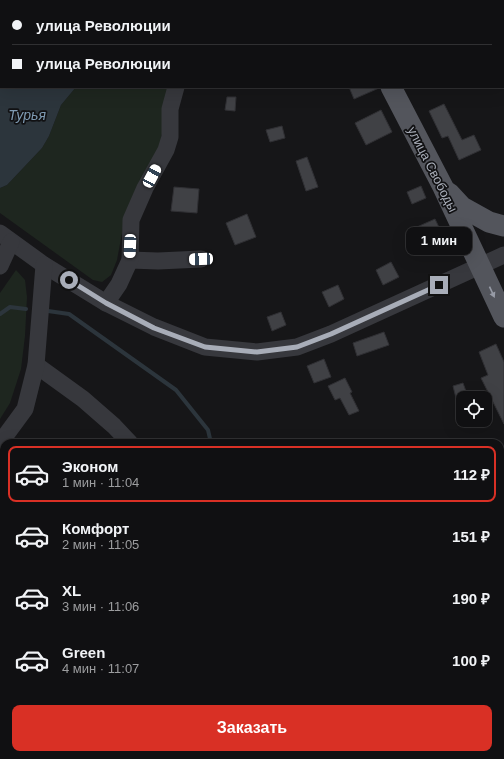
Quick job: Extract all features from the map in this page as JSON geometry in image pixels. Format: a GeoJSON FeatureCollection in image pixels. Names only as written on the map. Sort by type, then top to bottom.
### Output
{"type":"FeatureCollection","features":[{"type":"Feature","properties":{"kind":"main road","name":"улица Свободы"},"geometry":{"type":"LineString","coordinates":[[392,88],[443,187],[504,318]]}},
{"type":"Feature","properties":{"kind":"main road"},"geometry":{"type":"LineString","coordinates":[[443,187],[462,207],[489,222],[504,226]]}},
{"type":"Feature","properties":{"kind":"street"},"geometry":{"type":"LineString","coordinates":[[106,303],[119,284],[130,260],[131,220],[145,188],[166,150],[170,137],[170,109],[176,88]]}},
{"type":"Feature","properties":{"kind":"street"},"geometry":{"type":"LineString","coordinates":[[0,266],[6,237],[44,265],[106,303],[154,328],[205,347],[257,352],[297,347],[324,337],[504,255]]}},
{"type":"Feature","properties":{"kind":"street"},"geometry":{"type":"LineString","coordinates":[[130,260],[158,261],[201,259]]}},
{"type":"Feature","properties":{"kind":"street"},"geometry":{"type":"LineString","coordinates":[[3,439],[25,409],[36,365],[44,265]]}},
{"type":"Feature","properties":{"kind":"street"},"geometry":{"type":"LineString","coordinates":[[36,365],[83,399],[114,426],[126,439]]}},
{"type":"Feature","properties":{"kind":"shaded area"},"geometry":{"type":"Polygon","coordinates":[[[75,88],[169,88],[160,147],[125,217],[117,260],[111,275],[102,282],[93,280],[0,213],[0,188],[7,185],[42,148],[49,136],[61,105],[75,88]]]}},
{"type":"Feature","properties":{"kind":"shaded area"},"geometry":{"type":"Polygon","coordinates":[[[16,270],[25,280],[27,297],[25,336],[21,369],[10,403],[0,419],[0,293],[16,270]]]}},
{"type":"Feature","properties":{"kind":"water","name":"Турья"},"geometry":{"type":"Polygon","coordinates":[[[0,88],[75,88],[61,105],[49,136],[42,148],[7,185],[0,188],[0,88]]]}},
{"type":"Feature","properties":{"kind":"building"},"geometry":{"type":"Polygon","coordinates":[[[349,88],[379,88],[354,99],[349,88]]]}},
{"type":"Feature","properties":{"kind":"building"},"geometry":{"type":"Polygon","coordinates":[[[227,97],[236,97],[235,111],[225,110],[227,97]]]}},
{"type":"Feature","properties":{"kind":"building"},"geometry":{"type":"Polygon","coordinates":[[[444,104],[462,140],[474,135],[481,150],[459,160],[448,136],[442,138],[429,111],[444,104]]]}},
{"type":"Feature","properties":{"kind":"building"},"geometry":{"type":"Polygon","coordinates":[[[381,110],[392,132],[366,145],[355,123],[381,110]]]}},
{"type":"Feature","properties":{"kind":"building"},"geometry":{"type":"Polygon","coordinates":[[[282,126],[285,138],[270,142],[266,130],[282,126]]]}},
{"type":"Feature","properties":{"kind":"building"},"geometry":{"type":"Polygon","coordinates":[[[307,157],[318,187],[306,191],[296,161],[307,157]]]}},
{"type":"Feature","properties":{"kind":"building"},"geometry":{"type":"Polygon","coordinates":[[[421,186],[426,198],[412,204],[407,192],[421,186]]]}},
{"type":"Feature","properties":{"kind":"building"},"geometry":{"type":"Polygon","coordinates":[[[174,187],[199,189],[197,213],[171,211],[174,187]]]}},
{"type":"Feature","properties":{"kind":"building"},"geometry":{"type":"Polygon","coordinates":[[[247,214],[256,237],[235,245],[226,223],[247,214]]]}},
{"type":"Feature","properties":{"kind":"building"},"geometry":{"type":"Polygon","coordinates":[[[435,219],[447,244],[429,252],[417,227],[435,219]]]}},
{"type":"Feature","properties":{"kind":"building"},"geometry":{"type":"Polygon","coordinates":[[[391,262],[399,277],[383,285],[376,270],[391,262]]]}},
{"type":"Feature","properties":{"kind":"building"},"geometry":{"type":"Polygon","coordinates":[[[338,285],[344,299],[329,307],[322,292],[338,285]]]}},
{"type":"Feature","properties":{"kind":"building"},"geometry":{"type":"Polygon","coordinates":[[[281,312],[286,325],[272,331],[267,317],[281,312]]]}},
{"type":"Feature","properties":{"kind":"building"},"geometry":{"type":"Polygon","coordinates":[[[384,332],[389,345],[357,356],[353,343],[384,332]]]}},
{"type":"Feature","properties":{"kind":"building"},"geometry":{"type":"Polygon","coordinates":[[[496,344],[504,362],[504,424],[492,400],[492,391],[488,391],[481,378],[488,375],[479,352],[496,344]]]}},
{"type":"Feature","properties":{"kind":"building"},"geometry":{"type":"Polygon","coordinates":[[[324,359],[331,377],[314,383],[307,366],[324,359]]]}},
{"type":"Feature","properties":{"kind":"building"},"geometry":{"type":"Polygon","coordinates":[[[345,378],[352,392],[350,393],[359,411],[349,415],[340,398],[335,400],[328,386],[345,378]]]}},
{"type":"Feature","properties":{"kind":"building"},"geometry":{"type":"Polygon","coordinates":[[[463,383],[466,391],[456,391],[456,398],[453,386],[463,383]]]}},
{"type":"Feature","properties":{"kind":"waterway"},"geometry":{"type":"LineString","coordinates":[[0,314],[10,307],[26,309]]}},
{"type":"Feature","properties":{"kind":"waterway"},"geometry":{"type":"LineString","coordinates":[[48,311],[69,314],[176,390],[208,430],[210,439]]}},
{"type":"Feature","properties":{"kind":"route"},"geometry":{"type":"LineString","coordinates":[[69,280],[106,303],[154,328],[205,347],[257,352],[297,347],[331,334],[439,285]]}}]}
